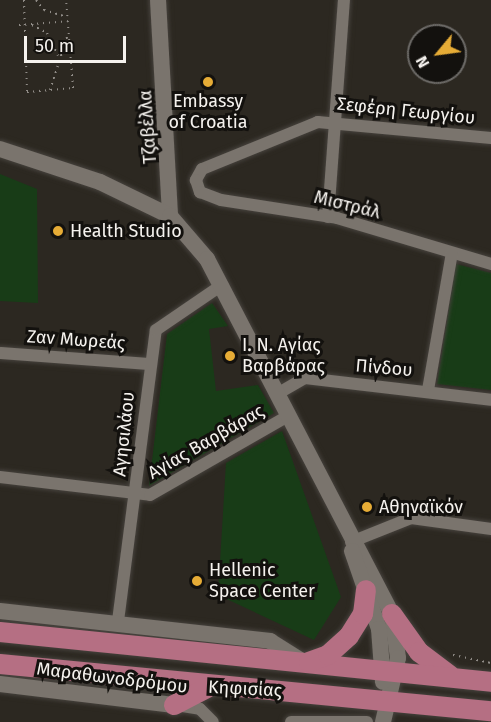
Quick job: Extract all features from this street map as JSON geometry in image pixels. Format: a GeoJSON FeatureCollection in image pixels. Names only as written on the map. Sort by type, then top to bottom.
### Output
{"type":"FeatureCollection","features":[{"type":"Feature","properties":{"kind":"main road","name":"Τζαβέλλα"},"geometry":{"type":"LineString","coordinates":[[158,0],[170,216]]}},
{"type":"Feature","properties":{"kind":"main road"},"geometry":{"type":"LineString","coordinates":[[0,149],[100,182],[170,216],[198,246],[222,285],[351,542],[392,614],[427,660],[458,678]]}},
{"type":"Feature","properties":{"kind":"main road"},"geometry":{"type":"LineString","coordinates":[[351,542],[379,629],[388,671]]}},
{"type":"Feature","properties":{"kind":"main road"},"geometry":{"type":"LineString","coordinates":[[303,662],[328,655],[349,636],[363,614],[366,590]]}},
{"type":"Feature","properties":{"kind":"main road","name":"Κηφισίας"},"geometry":{"type":"LineString","coordinates":[[0,611],[118,621],[270,641],[303,662]]}},
{"type":"Feature","properties":{"kind":"main road"},"geometry":{"type":"LineString","coordinates":[[384,722],[392,614]]}},
{"type":"Feature","properties":{"kind":"main road","name":"Κηφισίας"},"geometry":{"type":"LineString","coordinates":[[0,632],[491,682]]}},
{"type":"Feature","properties":{"kind":"main road","name":"Κηφισίας"},"geometry":{"type":"LineString","coordinates":[[0,664],[207,688],[387,699],[491,711]]}},
{"type":"Feature","properties":{"kind":"main road","name":"Μαραθωνοδρόμου"},"geometry":{"type":"LineString","coordinates":[[0,684],[174,705]]}},
{"type":"Feature","properties":{"kind":"main road"},"geometry":{"type":"LineString","coordinates":[[174,705],[207,688]]}},
{"type":"Feature","properties":{"kind":"street"},"geometry":{"type":"LineString","coordinates":[[328,217],[333,120],[344,0]]}},
{"type":"Feature","properties":{"kind":"street","name":"Σεφέρη Γεωργίου"},"geometry":{"type":"LineString","coordinates":[[196,186],[202,169],[297,128],[333,120],[491,138]]}},
{"type":"Feature","properties":{"kind":"street","name":"Μιστράλ"},"geometry":{"type":"LineString","coordinates":[[196,186],[221,200],[328,217],[491,264]]}},
{"type":"Feature","properties":{"kind":"street"},"geometry":{"type":"LineString","coordinates":[[428,390],[452,253]]}},
{"type":"Feature","properties":{"kind":"street","name":"Αγησιλάου"},"geometry":{"type":"LineString","coordinates":[[118,621],[150,364],[161,323],[222,285]]}},
{"type":"Feature","properties":{"kind":"street","name":"Ζαν Μωρεάς"},"geometry":{"type":"LineString","coordinates":[[0,353],[150,364]]}},
{"type":"Feature","properties":{"kind":"street","name":"Πίνδου"},"geometry":{"type":"LineString","coordinates":[[277,394],[305,378],[428,390],[491,400]]}},
{"type":"Feature","properties":{"kind":"street","name":"Αγίας Βαρβάρας"},"geometry":{"type":"LineString","coordinates":[[0,477],[135,497],[150,495],[288,416]]}},
{"type":"Feature","properties":{"kind":"street"},"geometry":{"type":"LineString","coordinates":[[351,542],[411,518],[491,529]]}},
{"type":"Feature","properties":{"kind":"street","name":"Μαραθωνοδρόμου"},"geometry":{"type":"LineString","coordinates":[[174,705],[200,709],[213,722]]}},
{"type":"Feature","properties":{"kind":"street"},"geometry":{"type":"LineString","coordinates":[[291,722],[367,722]]}},
{"type":"Feature","properties":{"kind":"path"},"geometry":{"type":"LineString","coordinates":[[24,0],[20,25],[27,92],[74,88],[66,0]]}},
{"type":"Feature","properties":{"kind":"path"},"geometry":{"type":"LineString","coordinates":[[36,0],[44,10],[68,19]]}},
{"type":"Feature","properties":{"kind":"path"},"geometry":{"type":"LineString","coordinates":[[20,25],[68,19]]}},
{"type":"Feature","properties":{"kind":"path"},"geometry":{"type":"LineString","coordinates":[[31,24],[47,33],[58,56]]}},
{"type":"Feature","properties":{"kind":"path"},"geometry":{"type":"LineString","coordinates":[[50,90],[58,56],[69,33]]}},
{"type":"Feature","properties":{"kind":"path"},"geometry":{"type":"LineString","coordinates":[[448,654],[491,663]]}},
{"type":"Feature","properties":{"kind":"green space"},"geometry":{"type":"Polygon","coordinates":[[[0,174],[37,189],[38,303],[0,301],[0,174]]]}},
{"type":"Feature","properties":{"kind":"green space"},"geometry":{"type":"Polygon","coordinates":[[[456,264],[491,273],[491,390],[437,384],[456,264]]]}},
{"type":"Feature","properties":{"kind":"green space"},"geometry":{"type":"Polygon","coordinates":[[[212,303],[228,326],[209,329],[216,391],[258,385],[274,413],[149,486],[167,334],[212,303]]]}},
{"type":"Feature","properties":{"kind":"green space"},"geometry":{"type":"Polygon","coordinates":[[[282,431],[341,597],[314,640],[218,595],[226,463],[282,431]]]}},
{"type":"Feature","properties":{"kind":"place","name":"Embassy of Croatia"},"geometry":{"type":"Point","coordinates":[208,82]}},
{"type":"Feature","properties":{"kind":"place","name":"Health Studio"},"geometry":{"type":"Point","coordinates":[58,231]}},
{"type":"Feature","properties":{"kind":"place","name":"Ι. Ν. Αγίας Βαρβάρας"},"geometry":{"type":"Point","coordinates":[230,356]}},
{"type":"Feature","properties":{"kind":"place","name":"Αθηναϊκόν"},"geometry":{"type":"Point","coordinates":[367,507]}},
{"type":"Feature","properties":{"kind":"place","name":"Hellenic Space Center"},"geometry":{"type":"Point","coordinates":[197,581]}}]}
